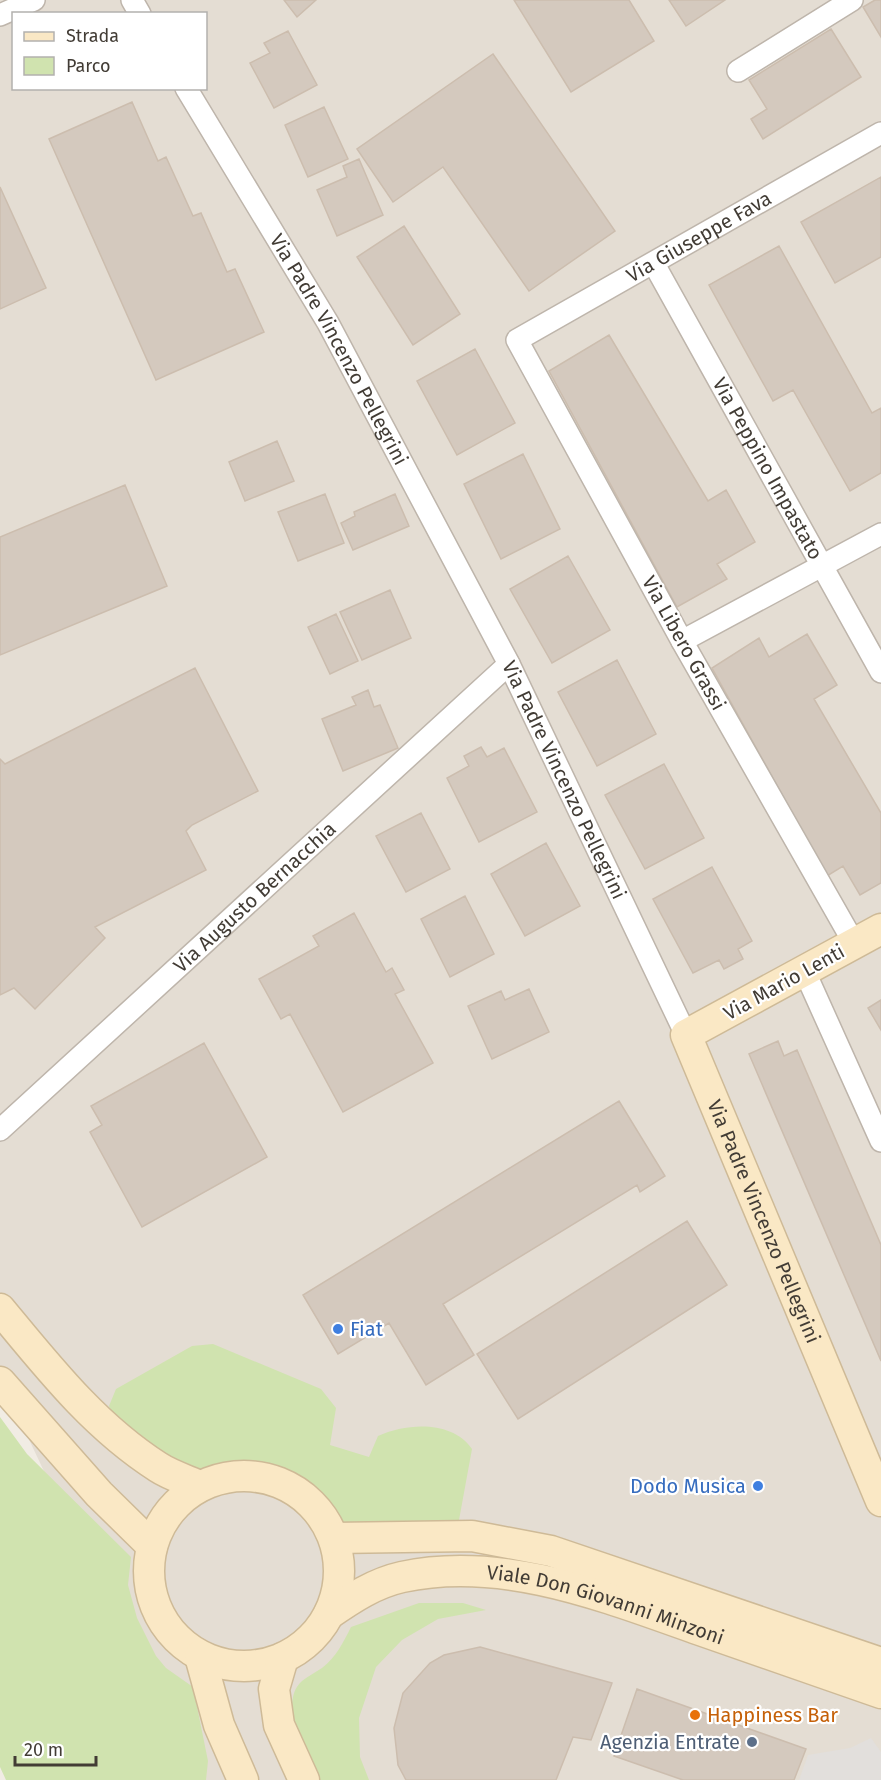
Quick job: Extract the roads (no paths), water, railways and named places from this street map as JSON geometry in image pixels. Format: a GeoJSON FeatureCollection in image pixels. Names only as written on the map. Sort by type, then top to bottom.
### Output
{"type":"FeatureCollection","features":[{"type":"Feature","properties":{"kind":"main road","name":"Via Mario Lenti"},"geometry":{"type":"LineString","coordinates":[[686,1035],[881,928]]}},
{"type":"Feature","properties":{"kind":"main road","name":"Via Padre Vincenzo Pellegrini"},"geometry":{"type":"LineString","coordinates":[[686,1035],[881,1501]]}},
{"type":"Feature","properties":{"kind":"main road"},"geometry":{"type":"LineString","coordinates":[[0,1309],[66,1389],[111,1433],[159,1468],[200,1486]]}},
{"type":"Feature","properties":{"kind":"main road"},"geometry":{"type":"LineString","coordinates":[[0,1382],[99,1494],[152,1546]]}},
{"type":"Feature","properties":{"kind":"main road","name":"Viale Don Giovanni Minzoni"},"geometry":{"type":"LineString","coordinates":[[329,1614],[340,1576],[334,1538],[318,1509],[293,1489],[263,1477],[231,1476],[200,1486],[170,1511],[159,1527],[152,1546],[148,1578],[157,1610],[174,1636],[200,1656],[220,1664],[263,1665],[283,1658],[310,1640],[329,1614],[360,1592],[402,1577],[461,1572],[514,1576],[564,1585],[619,1601],[881,1693]]}},
{"type":"Feature","properties":{"kind":"main road","name":"Viale Don Giovanni Minzoni"},"geometry":{"type":"LineString","coordinates":[[334,1538],[471,1536],[551,1551],[881,1663]]}},
{"type":"Feature","properties":{"kind":"main road"},"geometry":{"type":"LineString","coordinates":[[200,1656],[219,1725],[243,1780]]}},
{"type":"Feature","properties":{"kind":"main road"},"geometry":{"type":"LineString","coordinates":[[283,1658],[274,1689],[279,1725],[304,1780]]}},
{"type":"Feature","properties":{"kind":"street"},"geometry":{"type":"LineString","coordinates":[[0,15],[34,0]]}},
{"type":"Feature","properties":{"kind":"street"},"geometry":{"type":"LineString","coordinates":[[738,72],[852,0]]}},
{"type":"Feature","properties":{"kind":"street","name":"Via Padre Vincenzo Pellegrini"},"geometry":{"type":"LineString","coordinates":[[187,90],[328,323],[509,664],[686,1035]]}},
{"type":"Feature","properties":{"kind":"street","name":"Via Giuseppe Fava"},"geometry":{"type":"LineString","coordinates":[[517,340],[881,133]]}},
{"type":"Feature","properties":{"kind":"street","name":"Via Peppino Impastato"},"geometry":{"type":"LineString","coordinates":[[654,264],[881,672]]}},
{"type":"Feature","properties":{"kind":"street","name":"Via Libero Grassi"},"geometry":{"type":"LineString","coordinates":[[517,340],[682,641],[854,943]]}},
{"type":"Feature","properties":{"kind":"street"},"geometry":{"type":"LineString","coordinates":[[682,641],[881,534]]}},
{"type":"Feature","properties":{"kind":"street","name":"Via Augusto Bernacchia"},"geometry":{"type":"LineString","coordinates":[[0,1130],[509,664]]}},
{"type":"Feature","properties":{"kind":"street"},"geometry":{"type":"LineString","coordinates":[[804,970],[881,1141]]}},
{"type":"Feature","properties":{"kind":"place","name":"Fiat"},"geometry":{"type":"Point","coordinates":[338,1329]}},
{"type":"Feature","properties":{"kind":"place","name":"Dodo Musica"},"geometry":{"type":"Point","coordinates":[758,1486]}},
{"type":"Feature","properties":{"kind":"place","name":"Happiness Bar"},"geometry":{"type":"Point","coordinates":[695,1715]}},
{"type":"Feature","properties":{"kind":"place","name":"Agenzia Entrate"},"geometry":{"type":"Point","coordinates":[752,1742]}}]}
